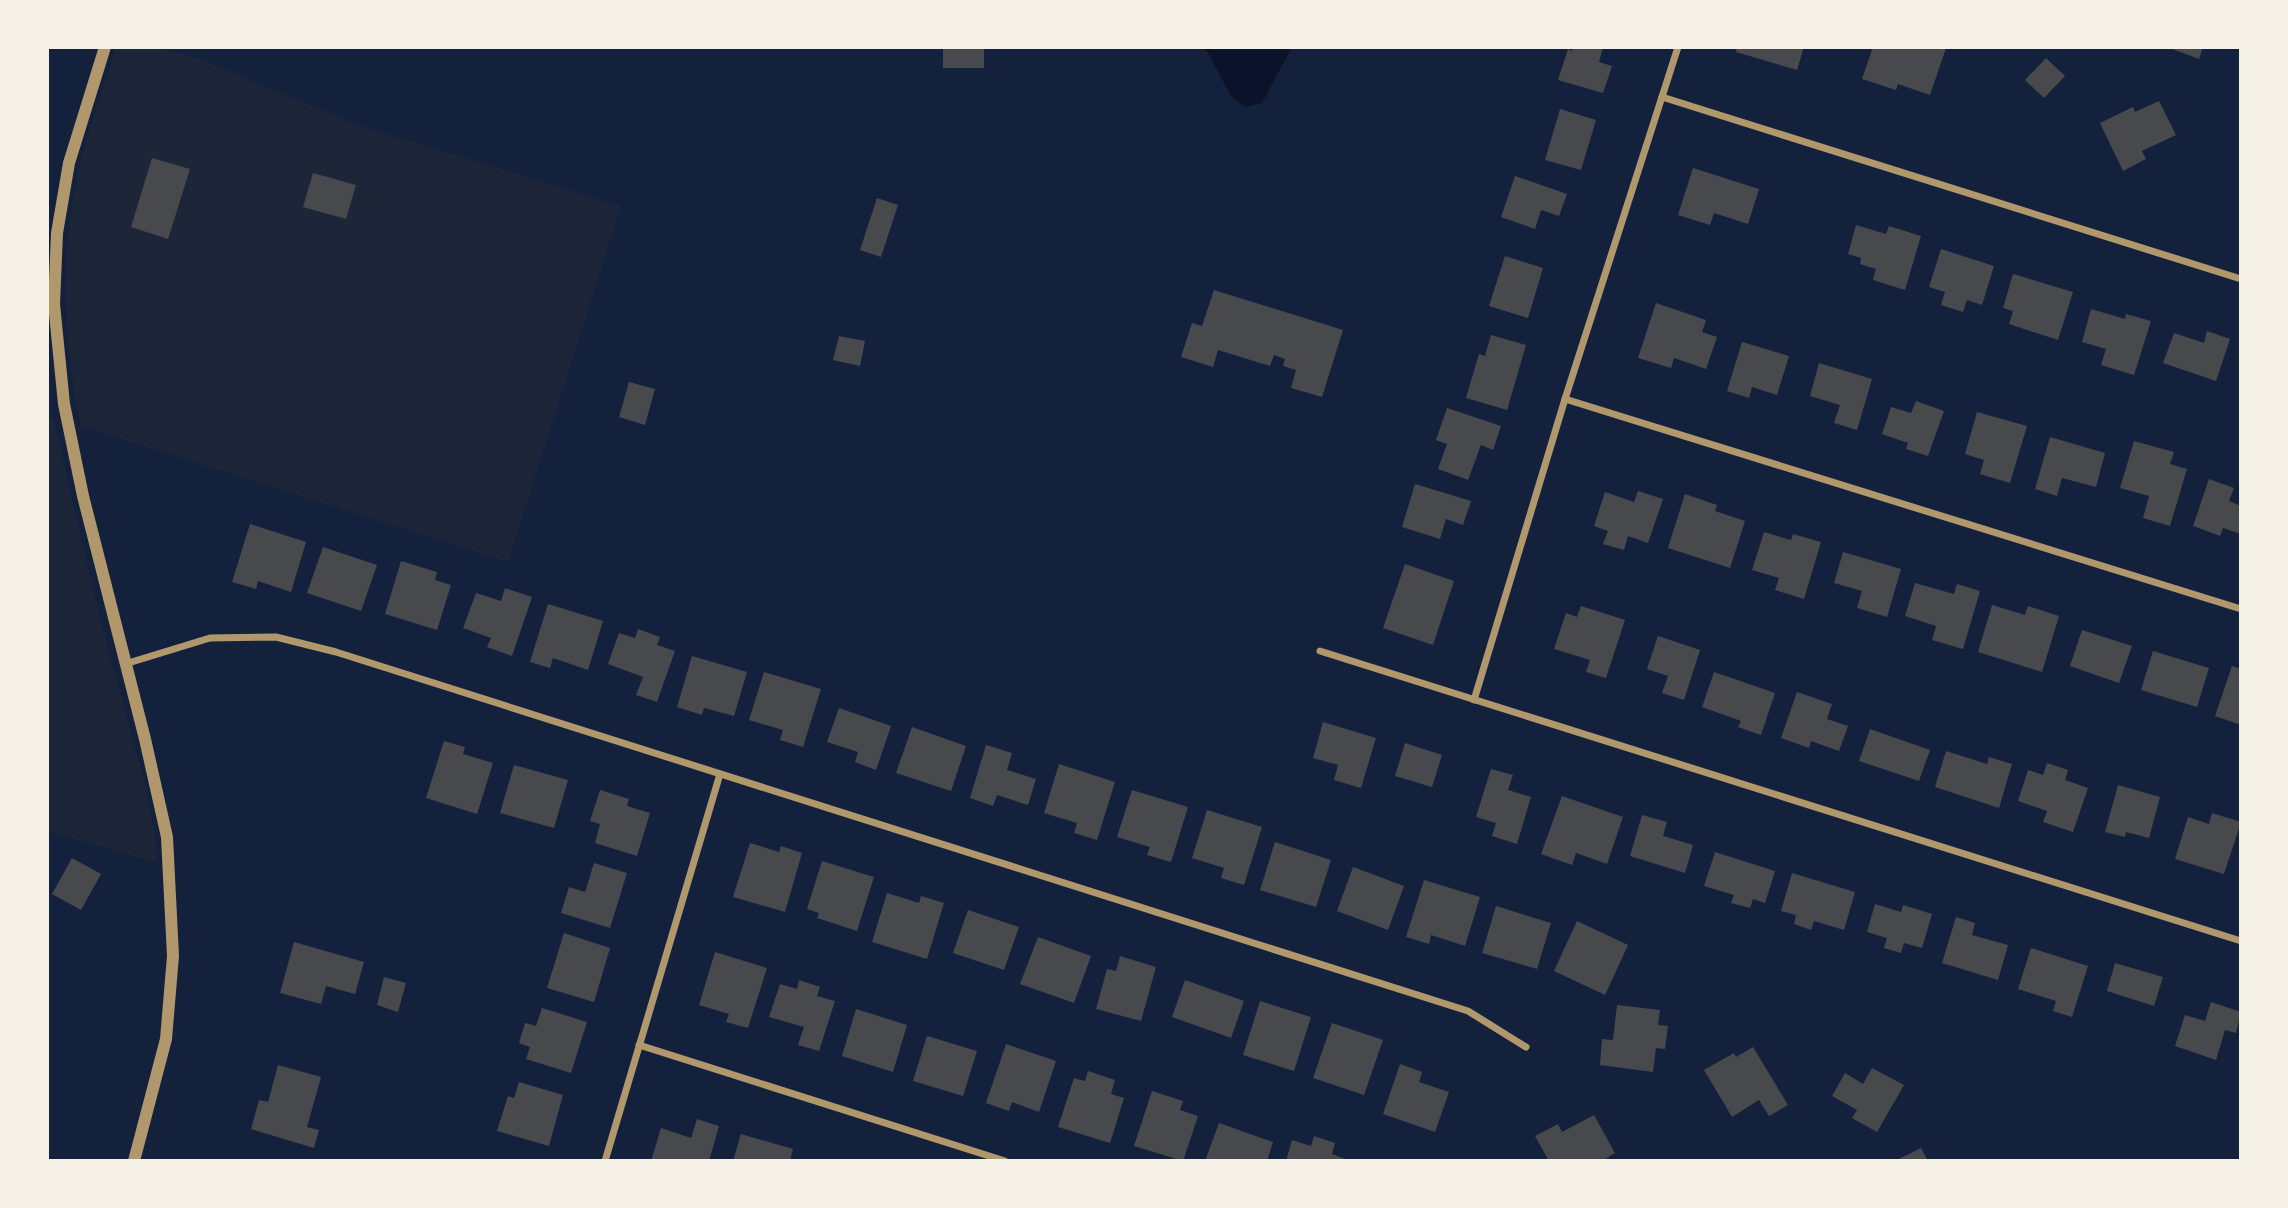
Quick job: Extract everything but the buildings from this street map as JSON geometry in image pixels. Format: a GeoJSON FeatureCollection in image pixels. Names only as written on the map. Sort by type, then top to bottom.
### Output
{"type":"FeatureCollection","features":[{"type":"Feature","properties":{"kind":"street"},"geometry":{"type":"LineString","coordinates":[[104,47],[69,163],[57,233],[54,304],[64,404],[83,496],[167,837],[173,956],[166,1039],[134,1161]]}},
{"type":"Feature","properties":{"kind":"street"},"geometry":{"type":"LineString","coordinates":[[1474,700],[1678,47]]}},
{"type":"Feature","properties":{"kind":"street"},"geometry":{"type":"LineString","coordinates":[[1662,97],[2241,279]]}},
{"type":"Feature","properties":{"kind":"street"},"geometry":{"type":"LineString","coordinates":[[1566,399],[2241,609]]}},
{"type":"Feature","properties":{"kind":"street"},"geometry":{"type":"LineString","coordinates":[[125,664],[210,638],[276,637],[336,652],[425,678],[1468,1011],[1525,1048]]}},
{"type":"Feature","properties":{"kind":"street"},"geometry":{"type":"LineString","coordinates":[[1320,651],[2241,941]]}},
{"type":"Feature","properties":{"kind":"street"},"geometry":{"type":"LineString","coordinates":[[605,1161],[720,774]]}},
{"type":"Feature","properties":{"kind":"street"},"geometry":{"type":"LineString","coordinates":[[639,1045],[1005,1161]]}},
{"type":"Feature","properties":{"kind":"shaded area"},"geometry":{"type":"Polygon","coordinates":[[[116,47],[153,47],[197,58],[361,126],[621,206],[508,562],[81,426],[70,362],[66,296],[69,230],[80,165],[116,47]]]}},
{"type":"Feature","properties":{"kind":"shaded area"},"geometry":{"type":"Polygon","coordinates":[[[1202,47],[1292,47],[1262,103],[1245,107],[1231,96],[1208,53],[1202,47]]]}},
{"type":"Feature","properties":{"kind":"shaded area"},"geometry":{"type":"Polygon","coordinates":[[[47,416],[54,418],[92,584],[152,818],[157,863],[47,831],[47,416]]]}}]}
